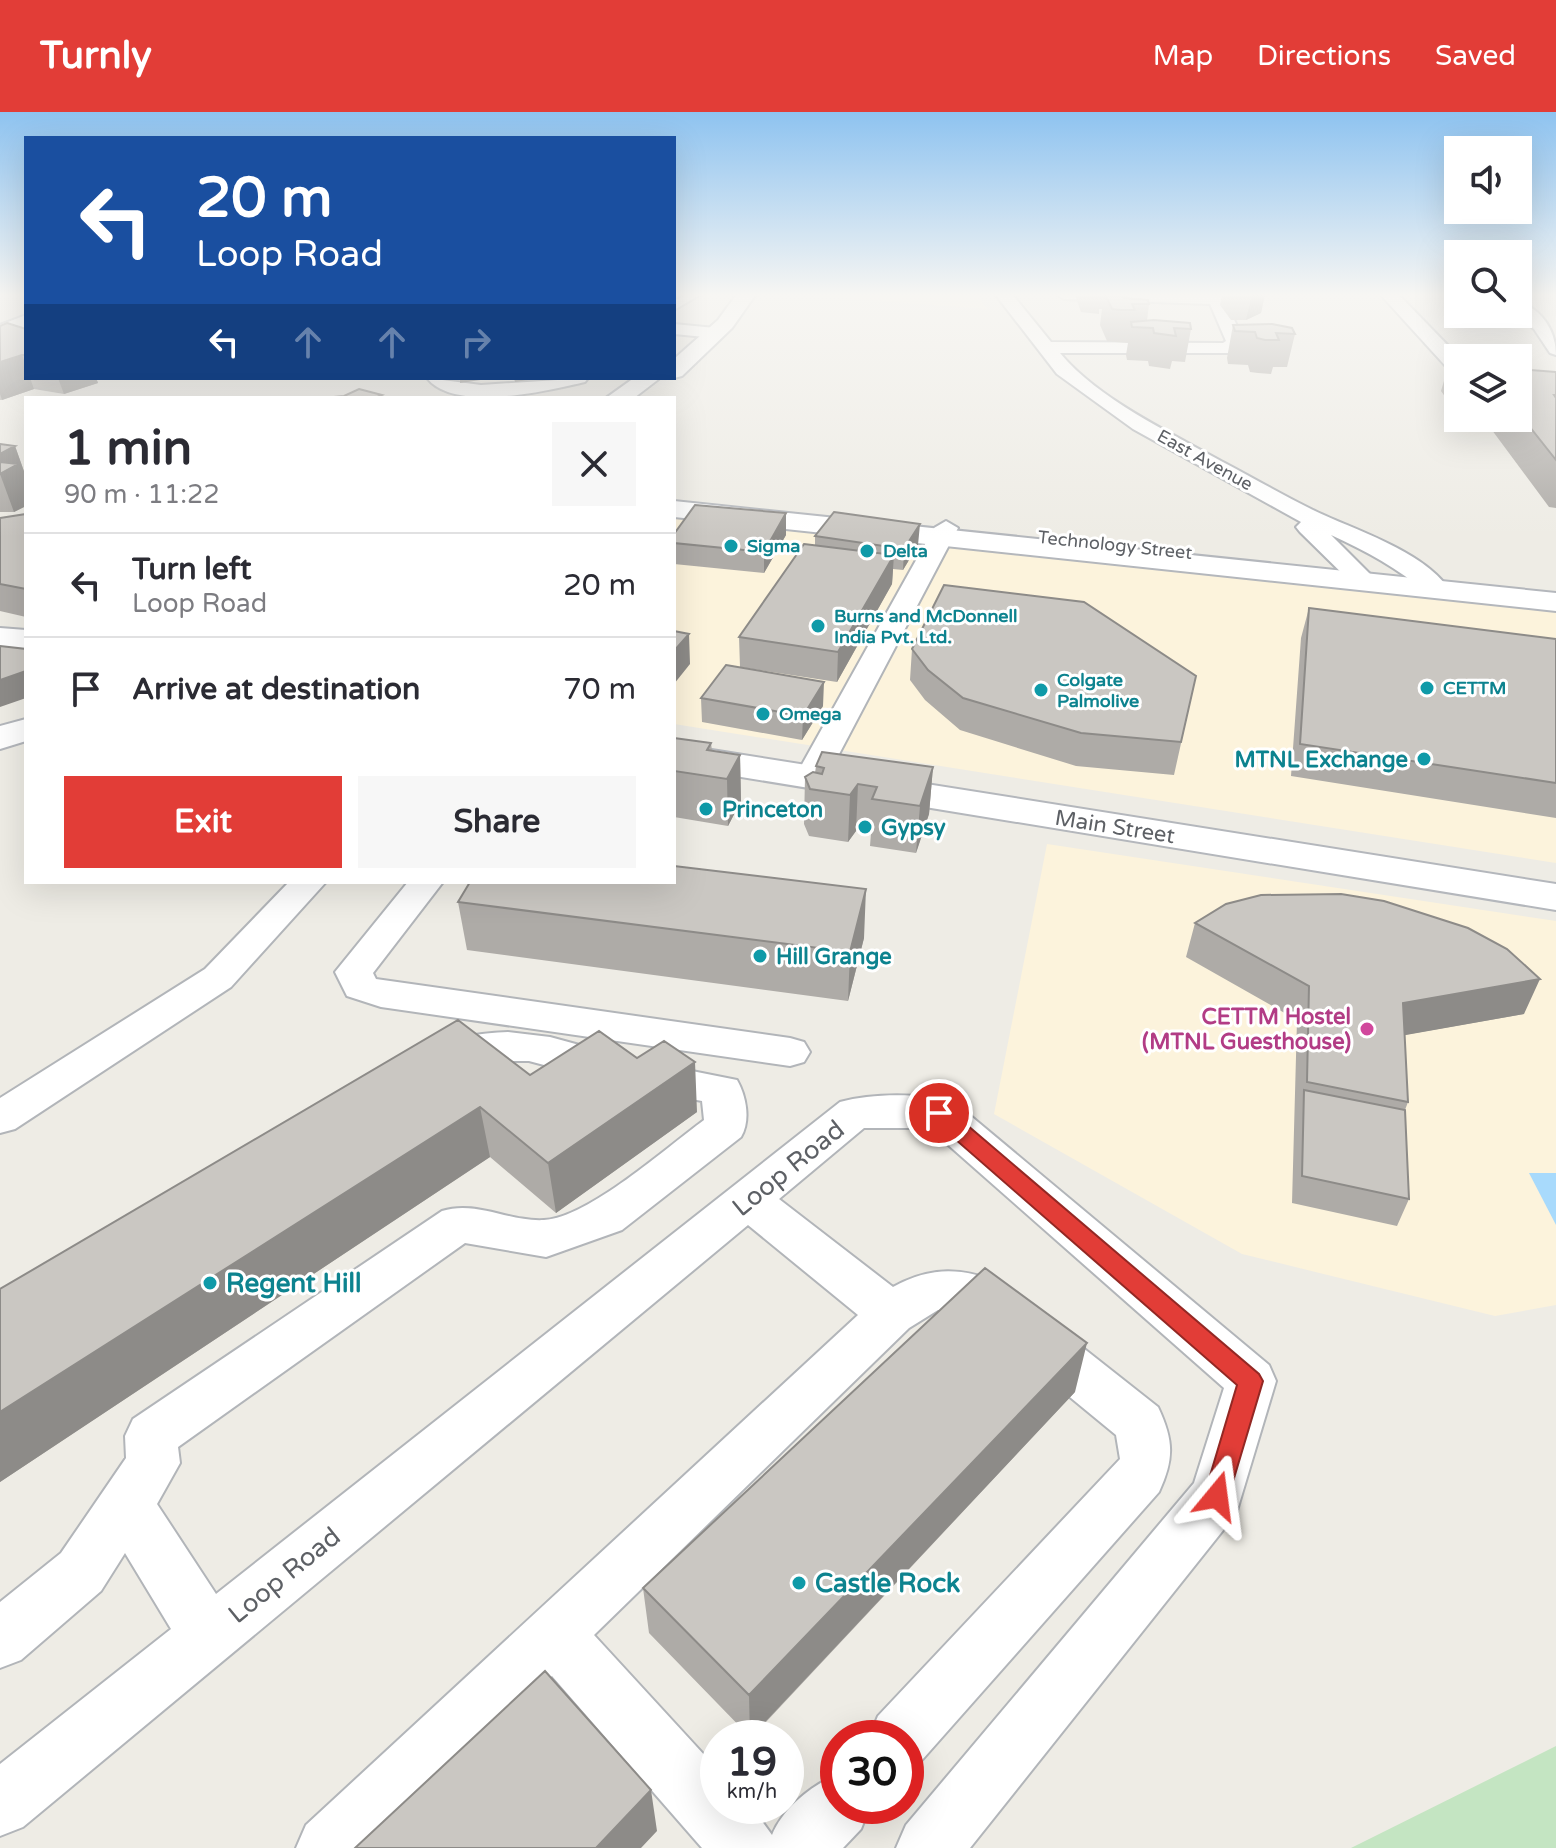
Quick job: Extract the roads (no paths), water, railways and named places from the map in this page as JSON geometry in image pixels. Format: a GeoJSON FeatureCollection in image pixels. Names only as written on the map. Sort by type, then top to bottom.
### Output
{"type":"FeatureCollection","features":[{"type":"Feature","properties":{"kind":"main road"},"geometry":{"type":"LineString","coordinates":[[621,396],[646,380]]}},
{"type":"Feature","properties":{"kind":"main road"},"geometry":{"type":"LineString","coordinates":[[640,396],[663,380]]}},
{"type":"Feature","properties":{"kind":"main road"},"geometry":{"type":"LineString","coordinates":[[676,502],[714,510]]}},
{"type":"Feature","properties":{"kind":"main road"},"geometry":{"type":"LineString","coordinates":[[676,509],[714,510],[1556,593]]}},
{"type":"Feature","properties":{"kind":"main road"},"geometry":{"type":"LineString","coordinates":[[1428,582],[1556,602]]}},
{"type":"Feature","properties":{"kind":"main road","name":"Main Street"},"geometry":{"type":"LineString","coordinates":[[676,742],[815,770],[1556,897]]}},
{"type":"Feature","properties":{"kind":"main road","name":"Main Street"},"geometry":{"type":"LineString","coordinates":[[676,755],[815,770],[1556,882]]}},
{"type":"Feature","properties":{"kind":"street","name":"East Avenue"},"geometry":{"type":"LineString","coordinates":[[1071,375],[1140,425],[1303,514],[1376,547],[1428,582]]}},
{"type":"Feature","properties":{"kind":"street"},"geometry":{"type":"LineString","coordinates":[[439,380],[447,388],[466,391],[509,389],[565,380]]}},
{"type":"Feature","properties":{"kind":"street"},"geometry":{"type":"LineString","coordinates":[[1303,514],[1305,526],[1359,575]]}},
{"type":"Feature","properties":{"kind":"street"},"geometry":{"type":"LineString","coordinates":[[815,770],[944,532]]}},
{"type":"Feature","properties":{"kind":"street"},"geometry":{"type":"LineString","coordinates":[[0,1118],[218,978],[307,884]]}},
{"type":"Feature","properties":{"kind":"street"},"geometry":{"type":"LineString","coordinates":[[424,884],[354,972],[361,987],[381,994],[790,1052]]}},
{"type":"Feature","properties":{"kind":"street"},"geometry":{"type":"LineString","coordinates":[[615,1069],[653,1032]]}},
{"type":"Feature","properties":{"kind":"street"},"geometry":{"type":"LineString","coordinates":[[0,1639],[81,1572],[153,1463],[151,1436],[458,1224],[546,1239],[606,1217],[726,1126],[722,1090],[615,1069],[527,1044],[466,1049],[413,1081]]}},
{"type":"Feature","properties":{"kind":"street","name":"Loop Road"},"geometry":{"type":"LineString","coordinates":[[0,1804],[855,1113],[939,1113],[1251,1381],[1217,1496],[929,1848]]}},
{"type":"Feature","properties":{"kind":"street"},"geometry":{"type":"LineString","coordinates":[[749,1200],[892,1314]]}},
{"type":"Feature","properties":{"kind":"street"},"geometry":{"type":"LineString","coordinates":[[329,1848],[892,1314],[914,1296],[927,1291],[970,1289],[1140,1423],[1146,1459],[1140,1475],[916,1720]]}},
{"type":"Feature","properties":{"kind":"street"},"geometry":{"type":"LineString","coordinates":[[126,1505],[209,1636]]}},
{"type":"Feature","properties":{"kind":"street"},"geometry":{"type":"LineString","coordinates":[[554,1634],[745,1848]]}},
{"type":"Feature","properties":{"kind":"street"},"geometry":{"type":"LineString","coordinates":[[799,1848],[821,1824]]}},
{"type":"Feature","properties":{"kind":"water"},"geometry":{"type":"Polygon","coordinates":[[[1529,1173],[1556,1173],[1556,1225],[1529,1173]]]}},
{"type":"Feature","properties":{"kind":"place","name":"Sigma"},"geometry":{"type":"Point","coordinates":[731,546]}},
{"type":"Feature","properties":{"kind":"place","name":"Delta"},"geometry":{"type":"Point","coordinates":[867,551]}},
{"type":"Feature","properties":{"kind":"place","name":"Burns and McDonnell India Pvt. Ltd."},"geometry":{"type":"Point","coordinates":[818,626]}},
{"type":"Feature","properties":{"kind":"place","name":"CETTM"},"geometry":{"type":"Point","coordinates":[1427,688]}},
{"type":"Feature","properties":{"kind":"place","name":"Colgate Palmolive"},"geometry":{"type":"Point","coordinates":[1041,690]}},
{"type":"Feature","properties":{"kind":"place","name":"Omega"},"geometry":{"type":"Point","coordinates":[763,714]}},
{"type":"Feature","properties":{"kind":"place","name":"MTNL Exchange"},"geometry":{"type":"Point","coordinates":[1424,759]}},
{"type":"Feature","properties":{"kind":"place","name":"Princeton"},"geometry":{"type":"Point","coordinates":[706,809]}},
{"type":"Feature","properties":{"kind":"place","name":"Gypsy"},"geometry":{"type":"Point","coordinates":[865,827]}},
{"type":"Feature","properties":{"kind":"place","name":"Hill Grange"},"geometry":{"type":"Point","coordinates":[760,956]}},
{"type":"Feature","properties":{"kind":"place","name":"CETTM Hostel (MTNL Guesthouse)"},"geometry":{"type":"Point","coordinates":[1367,1029]}},
{"type":"Feature","properties":{"kind":"place","name":"Regent Hill"},"geometry":{"type":"Point","coordinates":[210,1283]}},
{"type":"Feature","properties":{"kind":"place","name":"Castle Rock"},"geometry":{"type":"Point","coordinates":[799,1583]}}]}
